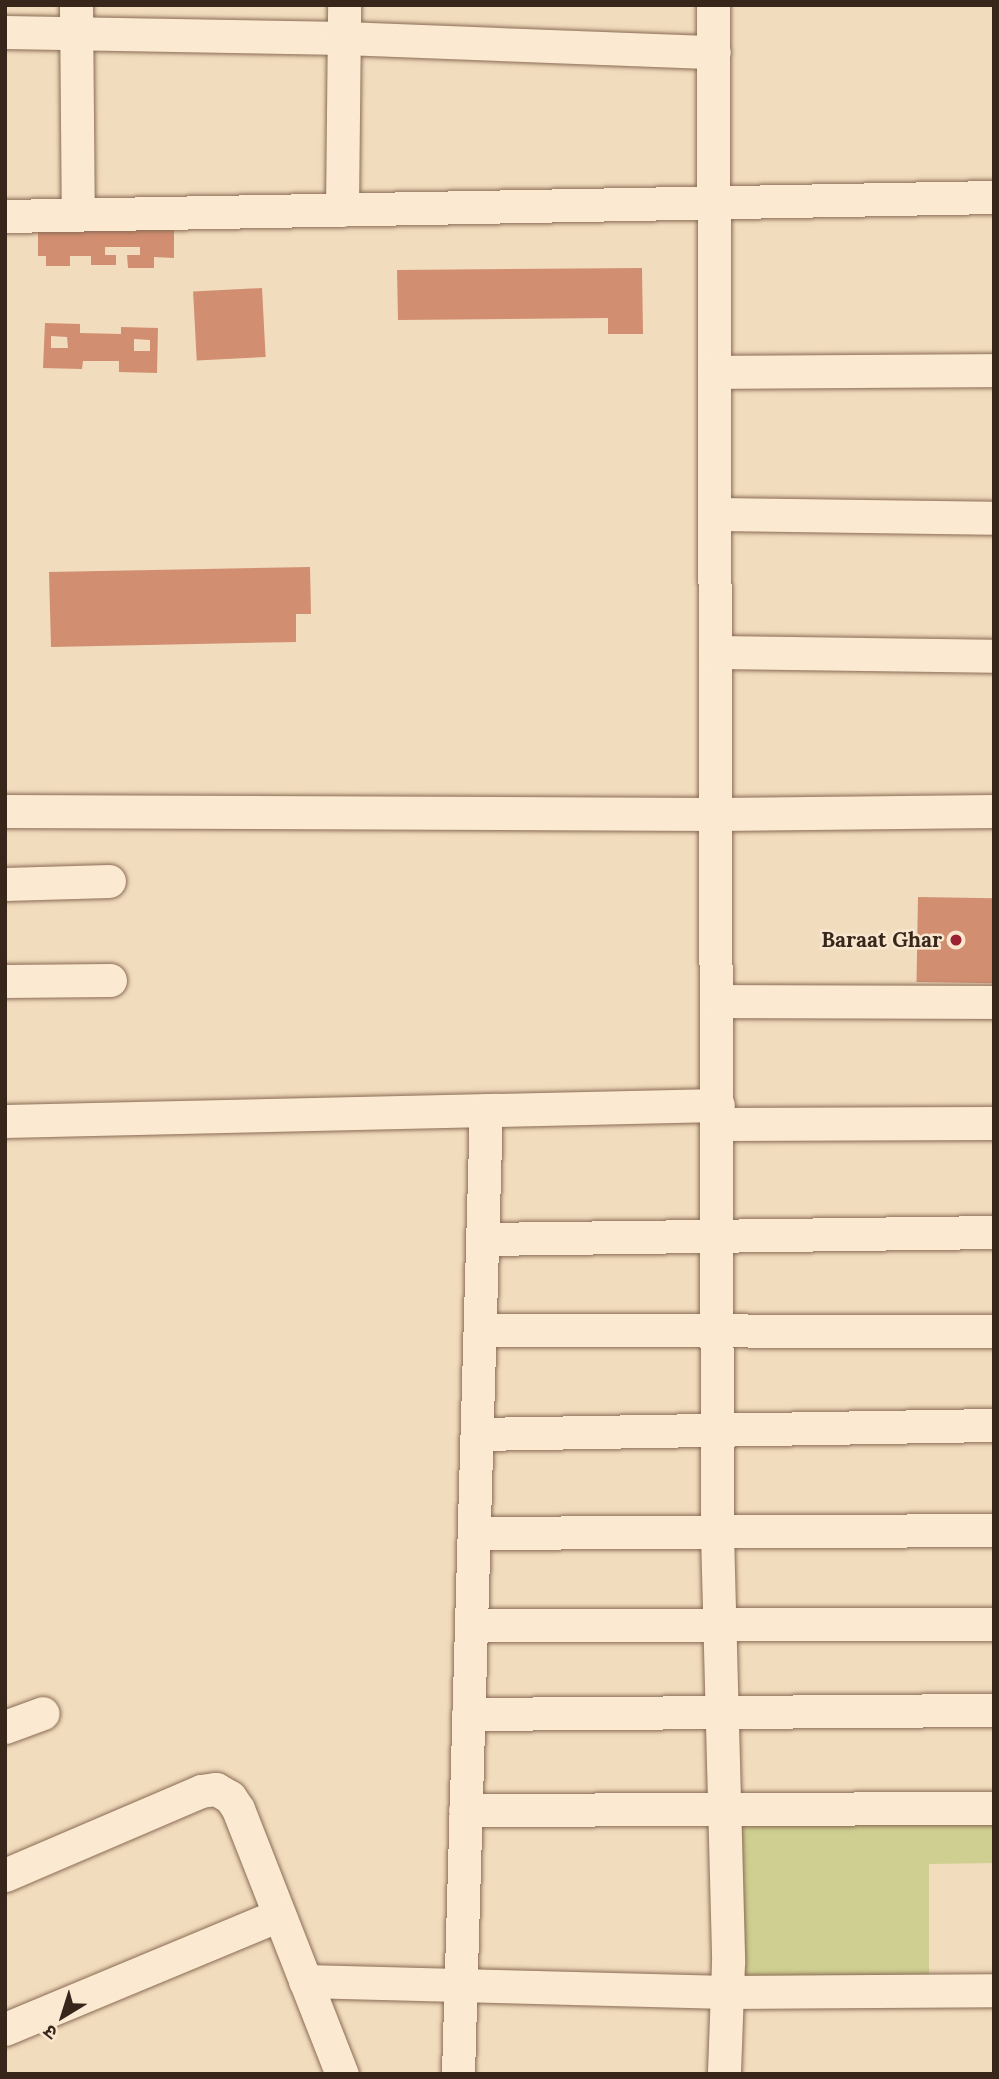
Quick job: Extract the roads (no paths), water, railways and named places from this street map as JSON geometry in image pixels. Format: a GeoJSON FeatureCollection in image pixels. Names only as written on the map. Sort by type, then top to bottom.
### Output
{"type":"FeatureCollection","features":[{"type":"Feature","properties":{"kind":"street"},"geometry":{"type":"LineString","coordinates":[[342,210],[344,5]]}},
{"type":"Feature","properties":{"kind":"street"},"geometry":{"type":"LineString","coordinates":[[713,5],[718,1001],[716,1237],[719,1330],[717,1533],[725,1810],[727,1992],[724,2074]]}},
{"type":"Feature","properties":{"kind":"street"},"geometry":{"type":"LineString","coordinates":[[76,19],[78,215]]}},
{"type":"Feature","properties":{"kind":"street"},"geometry":{"type":"LineString","coordinates":[[5,32],[76,19],[344,38],[714,52]]}},
{"type":"Feature","properties":{"kind":"street"},"geometry":{"type":"LineString","coordinates":[[5,216],[994,197]]}},
{"type":"Feature","properties":{"kind":"street"},"geometry":{"type":"LineString","coordinates":[[715,372],[994,370]]}},
{"type":"Feature","properties":{"kind":"street"},"geometry":{"type":"LineString","coordinates":[[716,514],[994,519]]}},
{"type":"Feature","properties":{"kind":"street"},"geometry":{"type":"LineString","coordinates":[[716,652],[994,656]]}},
{"type":"Feature","properties":{"kind":"street"},"geometry":{"type":"LineString","coordinates":[[5,811],[717,814],[994,811]]}},
{"type":"Feature","properties":{"kind":"street"},"geometry":{"type":"LineString","coordinates":[[5,884],[109,881]]}},
{"type":"Feature","properties":{"kind":"street"},"geometry":{"type":"LineString","coordinates":[[5,981],[110,980]]}},
{"type":"Feature","properties":{"kind":"street"},"geometry":{"type":"LineString","coordinates":[[718,1001],[994,1002]]}},
{"type":"Feature","properties":{"kind":"street"},"geometry":{"type":"LineString","coordinates":[[458,2074],[486,1110]]}},
{"type":"Feature","properties":{"kind":"street"},"geometry":{"type":"LineString","coordinates":[[5,1121],[486,1110],[994,1123]]}},
{"type":"Feature","properties":{"kind":"street"},"geometry":{"type":"LineString","coordinates":[[482,1239],[994,1232]]}},
{"type":"Feature","properties":{"kind":"street"},"geometry":{"type":"LineString","coordinates":[[480,1330],[994,1331]]}},
{"type":"Feature","properties":{"kind":"street"},"geometry":{"type":"LineString","coordinates":[[477,1434],[994,1425]]}},
{"type":"Feature","properties":{"kind":"street"},"geometry":{"type":"LineString","coordinates":[[474,1533],[994,1530]]}},
{"type":"Feature","properties":{"kind":"street"},"geometry":{"type":"LineString","coordinates":[[471,1625],[994,1624]]}},
{"type":"Feature","properties":{"kind":"street"},"geometry":{"type":"LineString","coordinates":[[468,1714],[994,1710]]}},
{"type":"Feature","properties":{"kind":"street"},"geometry":{"type":"LineString","coordinates":[[5,1727],[43,1713]]}},
{"type":"Feature","properties":{"kind":"street"},"geometry":{"type":"LineString","coordinates":[[5,1875],[201,1791],[216,1789],[230,1797],[238,1809],[342,2074]]}},
{"type":"Feature","properties":{"kind":"street"},"geometry":{"type":"LineString","coordinates":[[465,1810],[994,1808]]}},
{"type":"Feature","properties":{"kind":"street"},"geometry":{"type":"LineString","coordinates":[[5,2029],[279,1915]]}},
{"type":"Feature","properties":{"kind":"street"},"geometry":{"type":"LineString","coordinates":[[305,1981],[727,1992],[994,1990]]}},
{"type":"Feature","properties":{"kind":"place","name":"Baraat Ghar"},"geometry":{"type":"Point","coordinates":[956,940]}}]}
